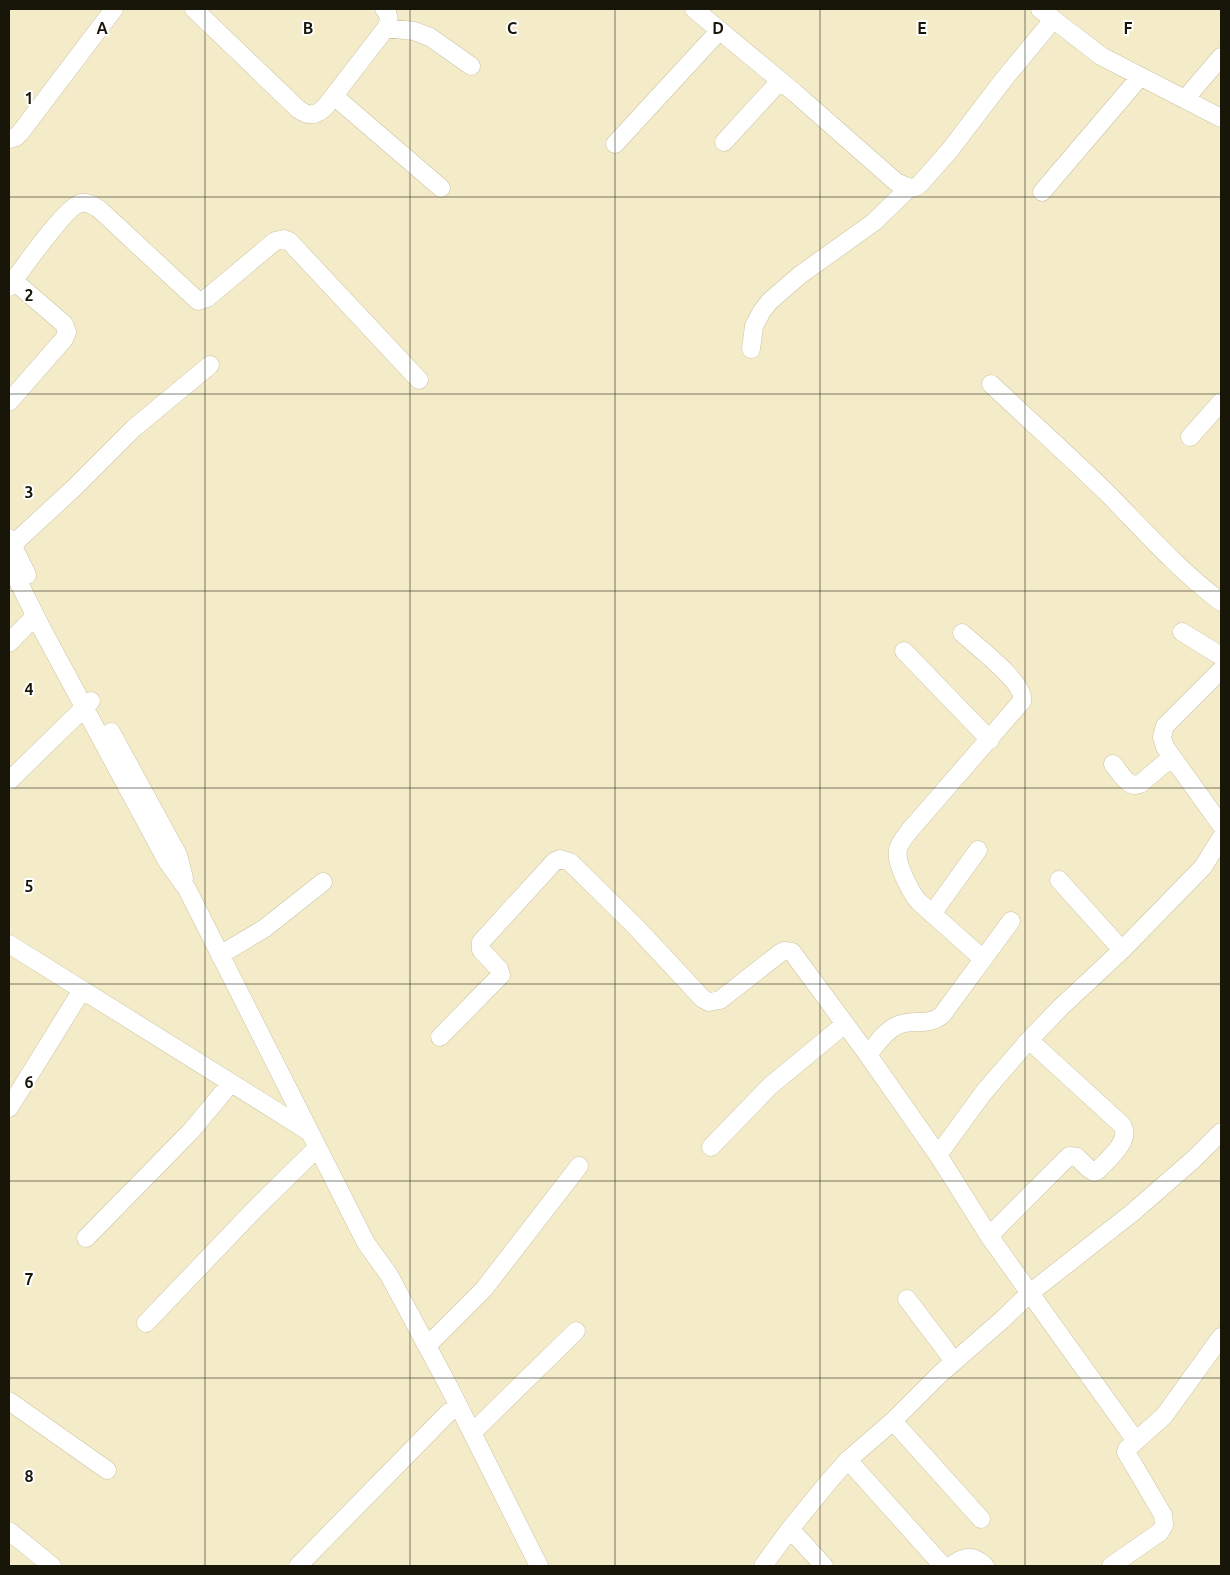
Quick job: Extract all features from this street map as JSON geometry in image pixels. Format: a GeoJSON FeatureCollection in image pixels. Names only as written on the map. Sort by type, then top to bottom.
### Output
{"type":"FeatureCollection","features":[{"type":"Feature","properties":{"kind":"street"},"geometry":{"type":"LineString","coordinates":[[9,139],[16,137],[20,133],[114,9]]}},
{"type":"Feature","properties":{"kind":"street"},"geometry":{"type":"LineString","coordinates":[[194,9],[304,114],[316,115],[321,112],[334,96],[386,28],[390,18],[384,9]]}},
{"type":"Feature","properties":{"kind":"street"},"geometry":{"type":"LineString","coordinates":[[694,9],[780,80],[896,182],[909,188],[920,184],[944,156],[1004,79],[1047,13],[1100,56],[1221,118]]}},
{"type":"Feature","properties":{"kind":"street"},"geometry":{"type":"LineString","coordinates":[[386,28],[414,32],[430,37],[471,66]]}},
{"type":"Feature","properties":{"kind":"street"},"geometry":{"type":"LineString","coordinates":[[615,144],[720,30]]}},
{"type":"Feature","properties":{"kind":"street"},"geometry":{"type":"LineString","coordinates":[[1185,99],[1221,57]]}},
{"type":"Feature","properties":{"kind":"street"},"geometry":{"type":"LineString","coordinates":[[1042,192],[1140,77]]}},
{"type":"Feature","properties":{"kind":"street"},"geometry":{"type":"LineString","coordinates":[[724,142],[780,80]]}},
{"type":"Feature","properties":{"kind":"street"},"geometry":{"type":"LineString","coordinates":[[334,96],[441,188]]}},
{"type":"Feature","properties":{"kind":"street"},"geometry":{"type":"LineString","coordinates":[[751,349],[754,326],[770,301],[800,275],[874,222],[909,188]]}},
{"type":"Feature","properties":{"kind":"street"},"geometry":{"type":"LineString","coordinates":[[9,402],[64,340],[67,332],[64,324],[11,284],[64,216],[81,203],[88,203],[99,209],[198,301],[207,298],[275,242],[284,239],[289,242],[419,380]]}},
{"type":"Feature","properties":{"kind":"street"},"geometry":{"type":"LineString","coordinates":[[210,366],[134,428],[75,487],[10,544],[166,861],[187,889],[366,1244],[389,1275],[539,1566]]}},
{"type":"Feature","properties":{"kind":"street"},"geometry":{"type":"LineString","coordinates":[[991,384],[1110,496],[1170,560],[1221,602]]}},
{"type":"Feature","properties":{"kind":"street"},"geometry":{"type":"LineString","coordinates":[[1190,437],[1221,402]]}},
{"type":"Feature","properties":{"kind":"street"},"geometry":{"type":"LineString","coordinates":[[9,563],[35,616],[88,703]]}},
{"type":"Feature","properties":{"kind":"street"},"geometry":{"type":"LineString","coordinates":[[9,644],[35,616]]}},
{"type":"Feature","properties":{"kind":"street"},"geometry":{"type":"LineString","coordinates":[[1182,632],[1221,656]]}},
{"type":"Feature","properties":{"kind":"street"},"geometry":{"type":"LineString","coordinates":[[962,633],[1010,676],[1023,694],[1020,704],[910,830],[898,849],[898,860],[913,895],[983,959]]}},
{"type":"Feature","properties":{"kind":"street"},"geometry":{"type":"LineString","coordinates":[[904,651],[990,740]]}},
{"type":"Feature","properties":{"kind":"street"},"geometry":{"type":"LineString","coordinates":[[1221,670],[1165,726],[1162,733],[1163,742],[1172,757],[1221,825]]}},
{"type":"Feature","properties":{"kind":"street"},"geometry":{"type":"LineString","coordinates":[[9,781],[88,703]]}},
{"type":"Feature","properties":{"kind":"street"},"geometry":{"type":"LineString","coordinates":[[1113,764],[1130,784],[1135,786],[1140,784],[1172,757]]}},
{"type":"Feature","properties":{"kind":"street"},"geometry":{"type":"LineString","coordinates":[[938,1154],[984,1092],[1029,1040],[1122,950],[1203,867],[1221,838]]}},
{"type":"Feature","properties":{"kind":"street"},"geometry":{"type":"LineString","coordinates":[[932,914],[978,850]]}},
{"type":"Feature","properties":{"kind":"street"},"geometry":{"type":"LineString","coordinates":[[440,1037],[501,975],[499,969],[481,950],[481,942],[554,862],[562,858],[570,862],[635,926],[703,999],[709,1002],[720,1000],[780,954],[792,952],[868,1054],[938,1154],[989,1236],[1136,1441]]}},
{"type":"Feature","properties":{"kind":"street"},"geometry":{"type":"LineString","coordinates":[[1059,880],[1122,950]]}},
{"type":"Feature","properties":{"kind":"street"},"geometry":{"type":"LineString","coordinates":[[220,955],[265,928],[323,882]]}},
{"type":"Feature","properties":{"kind":"street"},"geometry":{"type":"LineString","coordinates":[[868,1054],[889,1030],[896,1026],[902,1023],[931,1022],[939,1018],[1011,922]]}},
{"type":"Feature","properties":{"kind":"street"},"geometry":{"type":"LineString","coordinates":[[9,944],[308,1131]]}},
{"type":"Feature","properties":{"kind":"street"},"geometry":{"type":"LineString","coordinates":[[9,1108],[82,990]]}},
{"type":"Feature","properties":{"kind":"street"},"geometry":{"type":"LineString","coordinates":[[711,1147],[770,1086],[845,1024]]}},
{"type":"Feature","properties":{"kind":"street"},"geometry":{"type":"LineString","coordinates":[[989,1236],[1070,1156],[1077,1157],[1094,1172],[1124,1138],[1125,1129],[1122,1125],[1029,1040]]}},
{"type":"Feature","properties":{"kind":"street"},"geometry":{"type":"LineString","coordinates":[[86,1238],[190,1131],[231,1083]]}},
{"type":"Feature","properties":{"kind":"street"},"geometry":{"type":"LineString","coordinates":[[763,1566],[790,1529],[848,1460],[893,1421],[954,1361],[1030,1293],[1132,1213],[1194,1159],[1221,1132]]}},
{"type":"Feature","properties":{"kind":"street"},"geometry":{"type":"LineString","coordinates":[[146,1323],[256,1208],[317,1148]]}},
{"type":"Feature","properties":{"kind":"street"},"geometry":{"type":"LineString","coordinates":[[427,1346],[484,1289],[579,1166]]}},
{"type":"Feature","properties":{"kind":"street"},"geometry":{"type":"LineString","coordinates":[[366,1244],[379,1281],[449,1412],[526,1566]]}},
{"type":"Feature","properties":{"kind":"street"},"geometry":{"type":"LineString","coordinates":[[907,1299],[954,1361]]}},
{"type":"Feature","properties":{"kind":"street"},"geometry":{"type":"LineString","coordinates":[[472,1433],[576,1331]]}},
{"type":"Feature","properties":{"kind":"street"},"geometry":{"type":"LineString","coordinates":[[1111,1566],[1160,1532],[1164,1525],[1163,1515],[1126,1452],[1128,1447],[1164,1416],[1175,1403],[1221,1337]]}},
{"type":"Feature","properties":{"kind":"street"},"geometry":{"type":"LineString","coordinates":[[9,1401],[107,1470]]}},
{"type":"Feature","properties":{"kind":"street"},"geometry":{"type":"LineString","coordinates":[[298,1566],[449,1412]]}},
{"type":"Feature","properties":{"kind":"street"},"geometry":{"type":"LineString","coordinates":[[893,1421],[981,1519]]}},
{"type":"Feature","properties":{"kind":"street"},"geometry":{"type":"LineString","coordinates":[[848,1460],[943,1566]]}},
{"type":"Feature","properties":{"kind":"street"},"geometry":{"type":"LineString","coordinates":[[790,1529],[824,1566]]}},
{"type":"Feature","properties":{"kind":"street"},"geometry":{"type":"LineString","coordinates":[[9,1531],[52,1566]]}},
{"type":"Feature","properties":{"kind":"street"},"geometry":{"type":"LineString","coordinates":[[950,1566],[964,1558],[974,1559],[985,1566]]}}]}
